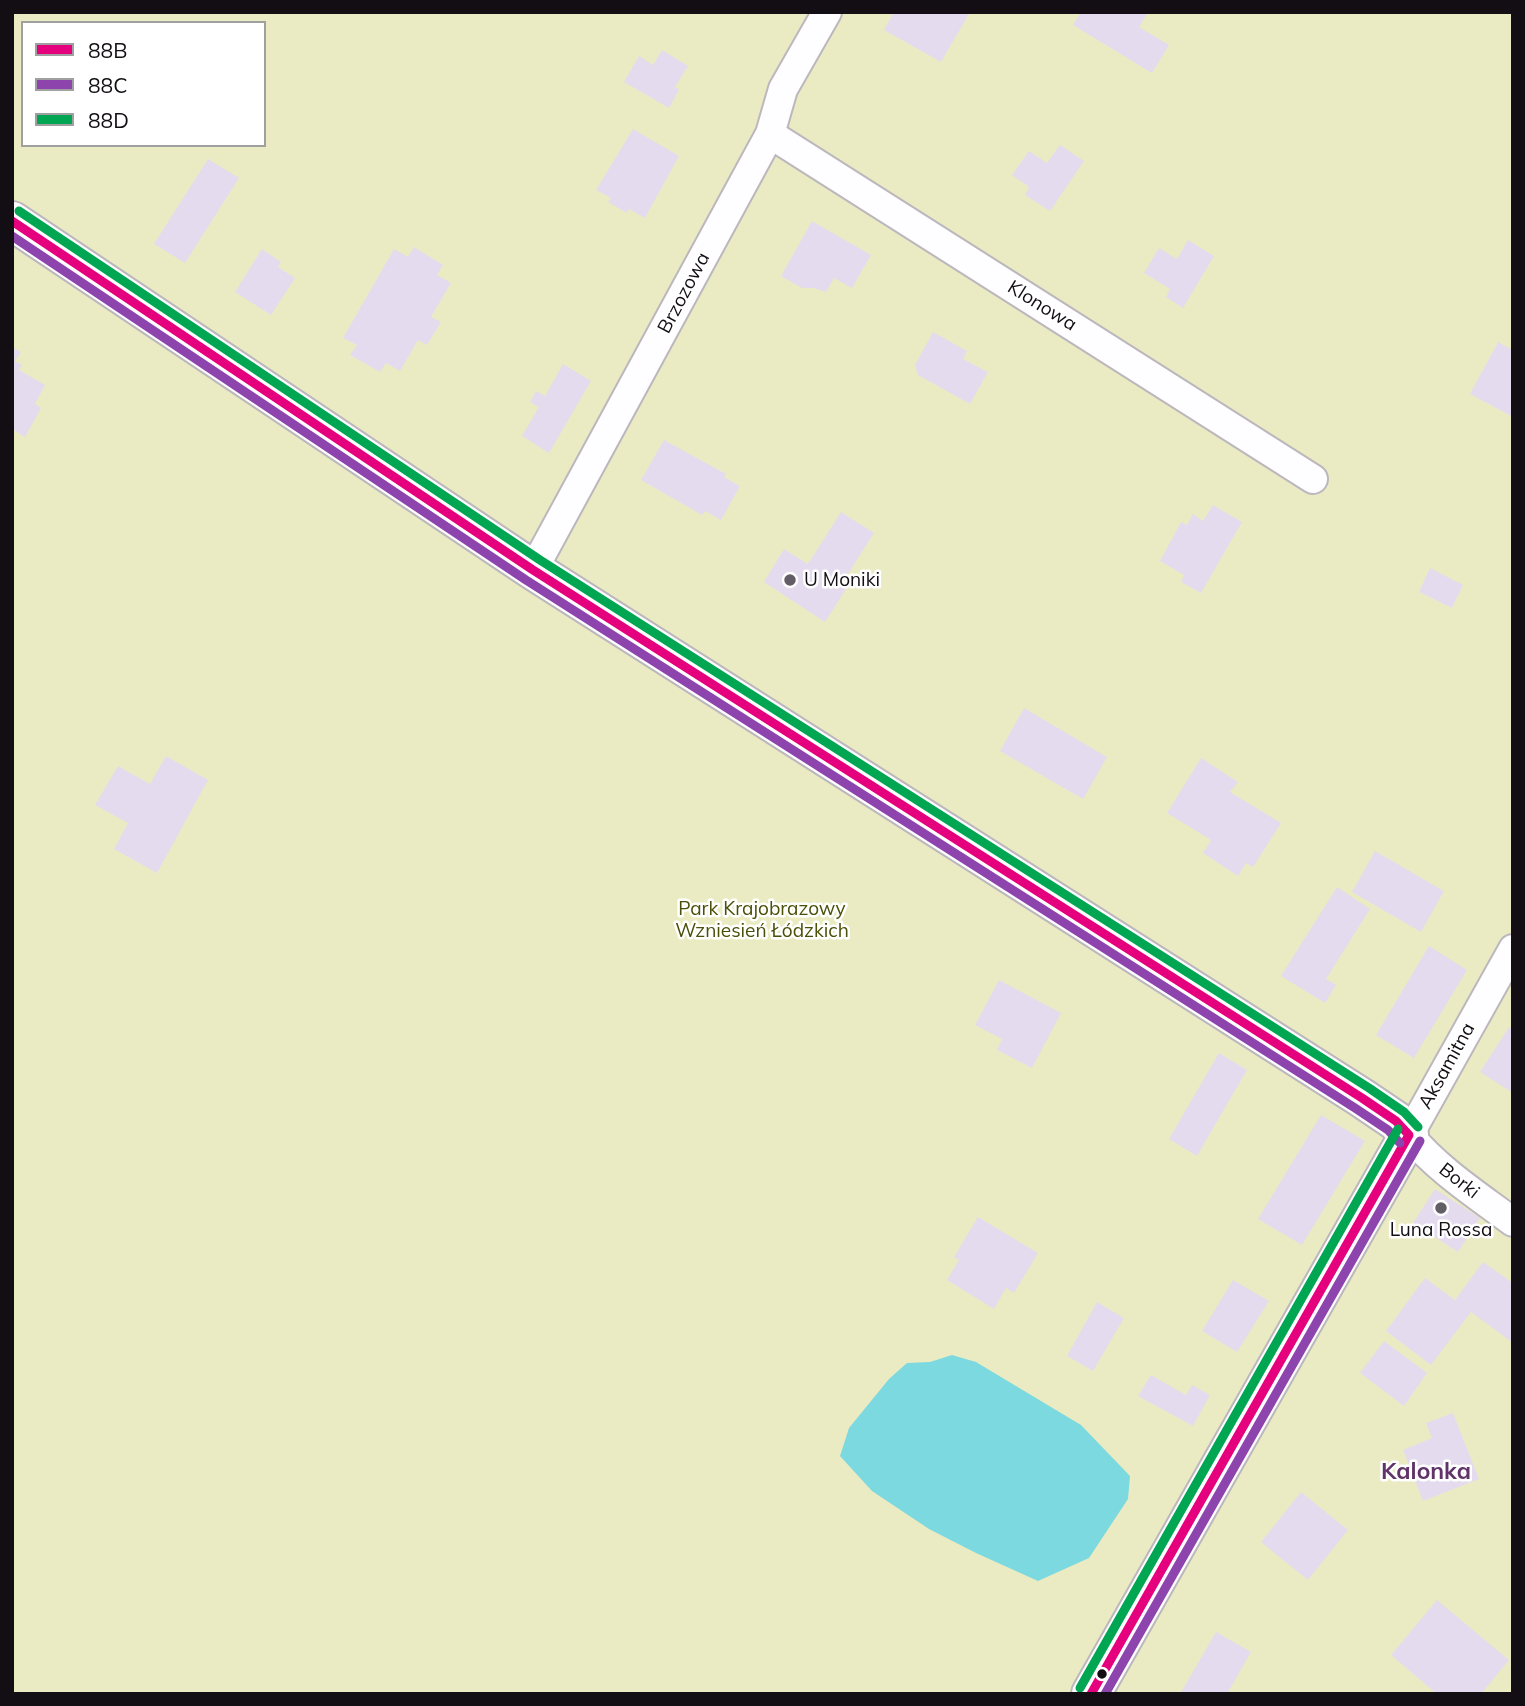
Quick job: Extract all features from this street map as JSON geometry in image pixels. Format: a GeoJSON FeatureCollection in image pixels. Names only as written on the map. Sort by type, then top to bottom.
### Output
{"type":"FeatureCollection","features":[{"type":"Feature","properties":{"kind":"street","name":"Brzozowa"},"geometry":{"type":"LineString","coordinates":[[533,570],[770,134],[783,89],[827,12]]}},
{"type":"Feature","properties":{"kind":"street","name":"Klonowa"},"geometry":{"type":"LineString","coordinates":[[770,134],[1313,478]]}},
{"type":"Feature","properties":{"kind":"street"},"geometry":{"type":"LineString","coordinates":[[12,221],[533,570],[1362,1098],[1396,1121],[1409,1135]]}},
{"type":"Feature","properties":{"kind":"street","name":"Aksamitna"},"geometry":{"type":"LineString","coordinates":[[1091,1694],[1513,949]]}},
{"type":"Feature","properties":{"kind":"street","name":"Borki"},"geometry":{"type":"LineString","coordinates":[[1409,1135],[1444,1170],[1513,1223]]}},
{"type":"Feature","properties":{"kind":"green space","name":"Park Krajobrazowy Wzniesień Łódzkich"},"geometry":{"type":"Polygon","coordinates":[[[12,12],[1513,12],[1513,1694],[12,1694],[12,12]]]}},
{"type":"Feature","properties":{"kind":"water"},"geometry":{"type":"Polygon","coordinates":[[[952,1355],[976,1362],[1081,1425],[1130,1476],[1128,1499],[1089,1558],[1038,1581],[929,1529],[872,1491],[840,1456],[849,1428],[889,1379],[907,1363],[930,1362],[952,1355]]]}},
{"type":"Feature","properties":{"kind":"building"},"geometry":{"type":"Polygon","coordinates":[[[894,12],[969,14],[941,62],[884,30],[894,12]]]}},
{"type":"Feature","properties":{"kind":"building"},"geometry":{"type":"Polygon","coordinates":[[[1081,12],[1148,12],[1139,27],[1169,45],[1152,73],[1073,25],[1081,12]]]}},
{"type":"Feature","properties":{"kind":"building"},"geometry":{"type":"Polygon","coordinates":[[[662,50],[688,66],[675,87],[679,90],[669,108],[624,82],[639,56],[653,65],[662,50]]]}},
{"type":"Feature","properties":{"kind":"building"},"geometry":{"type":"Polygon","coordinates":[[[633,129],[679,156],[645,218],[629,209],[627,213],[608,202],[611,198],[596,190],[633,129]]]}},
{"type":"Feature","properties":{"kind":"building"},"geometry":{"type":"Polygon","coordinates":[[[1060,145],[1084,161],[1050,211],[1025,195],[1029,187],[1012,175],[1029,151],[1047,163],[1060,145]]]}},
{"type":"Feature","properties":{"kind":"building"},"geometry":{"type":"Polygon","coordinates":[[[208,159],[239,178],[185,263],[154,244],[208,159]]]}},
{"type":"Feature","properties":{"kind":"building"},"geometry":{"type":"Polygon","coordinates":[[[812,221],[871,255],[852,288],[834,278],[826,292],[802,288],[781,276],[812,221]]]}},
{"type":"Feature","properties":{"kind":"building"},"geometry":{"type":"Polygon","coordinates":[[[1188,240],[1214,256],[1183,308],[1166,297],[1170,289],[1144,273],[1159,248],[1177,259],[1188,240]]]}},
{"type":"Feature","properties":{"kind":"building"},"geometry":{"type":"Polygon","coordinates":[[[414,247],[443,265],[437,275],[451,283],[431,317],[441,322],[427,345],[418,340],[400,371],[386,363],[380,372],[350,355],[357,345],[343,338],[394,249],[408,257],[414,247]]]}},
{"type":"Feature","properties":{"kind":"building"},"geometry":{"type":"Polygon","coordinates":[[[262,249],[281,262],[278,267],[295,278],[271,315],[235,292],[262,249]]]}},
{"type":"Feature","properties":{"kind":"building"},"geometry":{"type":"Polygon","coordinates":[[[933,332],[967,351],[963,359],[988,372],[970,404],[918,375],[915,365],[933,332]]]}},
{"type":"Feature","properties":{"kind":"building"},"geometry":{"type":"Polygon","coordinates":[[[1498,342],[1513,350],[1513,417],[1470,394],[1498,342]]]}},
{"type":"Feature","properties":{"kind":"building"},"geometry":{"type":"Polygon","coordinates":[[[12,347],[21,352],[15,361],[22,365],[19,370],[45,385],[35,404],[41,408],[25,437],[12,429],[12,347]]]}},
{"type":"Feature","properties":{"kind":"building"},"geometry":{"type":"Polygon","coordinates":[[[563,364],[591,381],[549,453],[522,436],[539,407],[530,402],[536,391],[545,396],[563,364]]]}},
{"type":"Feature","properties":{"kind":"building"},"geometry":{"type":"Polygon","coordinates":[[[664,440],[726,474],[724,477],[740,486],[721,520],[705,511],[702,515],[641,480],[664,440]]]}},
{"type":"Feature","properties":{"kind":"building"},"geometry":{"type":"Polygon","coordinates":[[[1213,505],[1242,522],[1201,593],[1181,582],[1184,575],[1160,561],[1181,522],[1187,525],[1193,514],[1203,521],[1213,505]]]}},
{"type":"Feature","properties":{"kind":"building"},"geometry":{"type":"Polygon","coordinates":[[[841,512],[874,533],[841,585],[846,589],[825,622],[764,582],[784,549],[808,564],[841,512]]]}},
{"type":"Feature","properties":{"kind":"building"},"geometry":{"type":"Polygon","coordinates":[[[1430,568],[1463,585],[1452,608],[1419,592],[1430,568]]]}},
{"type":"Feature","properties":{"kind":"building"},"geometry":{"type":"Polygon","coordinates":[[[1024,708],[1107,757],[1083,799],[1000,751],[1024,708]]]}},
{"type":"Feature","properties":{"kind":"building"},"geometry":{"type":"Polygon","coordinates":[[[166,756],[208,780],[157,873],[114,849],[128,823],[95,805],[118,766],[150,784],[166,756]]]}},
{"type":"Feature","properties":{"kind":"building"},"geometry":{"type":"Polygon","coordinates":[[[1201,758],[1238,782],[1230,792],[1281,823],[1253,867],[1246,863],[1238,876],[1203,853],[1211,840],[1167,813],[1201,758]]]}},
{"type":"Feature","properties":{"kind":"building"},"geometry":{"type":"Polygon","coordinates":[[[1375,851],[1444,891],[1421,932],[1352,892],[1375,851]]]}},
{"type":"Feature","properties":{"kind":"building"},"geometry":{"type":"Polygon","coordinates":[[[1337,887],[1370,909],[1326,979],[1336,985],[1325,1003],[1281,976],[1337,887]]]}},
{"type":"Feature","properties":{"kind":"building"},"geometry":{"type":"Polygon","coordinates":[[[1429,946],[1467,970],[1414,1058],[1376,1035],[1429,946]]]}},
{"type":"Feature","properties":{"kind":"building"},"geometry":{"type":"Polygon","coordinates":[[[999,980],[1061,1013],[1032,1068],[997,1050],[1002,1039],[975,1025],[999,980]]]}},
{"type":"Feature","properties":{"kind":"building"},"geometry":{"type":"Polygon","coordinates":[[[1509,1027],[1513,1030],[1513,1093],[1480,1072],[1509,1027]]]}},
{"type":"Feature","properties":{"kind":"building"},"geometry":{"type":"Polygon","coordinates":[[[1219,1053],[1247,1070],[1197,1156],[1169,1139],[1219,1053]]]}},
{"type":"Feature","properties":{"kind":"building"},"geometry":{"type":"Polygon","coordinates":[[[1321,1115],[1365,1141],[1302,1245],[1258,1219],[1321,1115]]]}},
{"type":"Feature","properties":{"kind":"building"},"geometry":{"type":"Polygon","coordinates":[[[1435,1189],[1480,1218],[1458,1252],[1413,1223],[1435,1189]]]}},
{"type":"Feature","properties":{"kind":"building"},"geometry":{"type":"Polygon","coordinates":[[[978,1217],[1038,1253],[1014,1293],[1006,1288],[994,1309],[947,1280],[959,1260],[954,1257],[978,1217]]]}},
{"type":"Feature","properties":{"kind":"building"},"geometry":{"type":"Polygon","coordinates":[[[1483,1262],[1513,1283],[1513,1343],[1471,1312],[1431,1365],[1386,1331],[1425,1278],[1455,1300],[1483,1262]]]}},
{"type":"Feature","properties":{"kind":"building"},"geometry":{"type":"Polygon","coordinates":[[[1233,1280],[1269,1301],[1237,1352],[1202,1331],[1233,1280]]]}},
{"type":"Feature","properties":{"kind":"building"},"geometry":{"type":"Polygon","coordinates":[[[1097,1302],[1124,1318],[1093,1371],[1067,1356],[1097,1302]]]}},
{"type":"Feature","properties":{"kind":"building"},"geometry":{"type":"Polygon","coordinates":[[[1384,1341],[1427,1373],[1404,1406],[1360,1373],[1384,1341]]]}},
{"type":"Feature","properties":{"kind":"building"},"geometry":{"type":"Polygon","coordinates":[[[1151,1375],[1186,1395],[1192,1385],[1210,1395],[1193,1426],[1138,1396],[1151,1375]]]}},
{"type":"Feature","properties":{"kind":"building"},"geometry":{"type":"Polygon","coordinates":[[[1453,1413],[1479,1479],[1423,1501],[1403,1450],[1432,1438],[1426,1423],[1453,1413]]]}},
{"type":"Feature","properties":{"kind":"building"},"geometry":{"type":"Polygon","coordinates":[[[1301,1492],[1348,1530],[1308,1580],[1261,1542],[1301,1492]]]}},
{"type":"Feature","properties":{"kind":"building"},"geometry":{"type":"Polygon","coordinates":[[[1437,1600],[1509,1660],[1481,1694],[1437,1694],[1391,1655],[1437,1600]]]}},
{"type":"Feature","properties":{"kind":"building"},"geometry":{"type":"Polygon","coordinates":[[[1216,1632],[1251,1652],[1227,1694],[1180,1694],[1216,1632]]]}},
{"type":"Feature","properties":{"kind":"transit line","name":"88D"},"geometry":{"type":"LineString","coordinates":[[19,211],[540,560],[1369,1088],[1404,1112],[1418,1127]]}},
{"type":"Feature","properties":{"kind":"transit line","name":"88B"},"geometry":{"type":"LineString","coordinates":[[12,221],[533,570],[1362,1098],[1396,1121],[1409,1135]]}},
{"type":"Feature","properties":{"kind":"transit line","name":"88C"},"geometry":{"type":"LineString","coordinates":[[12,236],[526,580],[1355,1108],[1388,1130],[1400,1143]]}},
{"type":"Feature","properties":{"kind":"transit line","name":"88D"},"geometry":{"type":"LineString","coordinates":[[1080,1688],[1398,1129]]}},
{"type":"Feature","properties":{"kind":"transit line","name":"88B"},"geometry":{"type":"LineString","coordinates":[[1091,1694],[1409,1135]]}},
{"type":"Feature","properties":{"kind":"transit line","name":"88C"},"geometry":{"type":"LineString","coordinates":[[1105,1694],[1420,1141]]}},
{"type":"Feature","properties":{"kind":"place","name":"U Moniki"},"geometry":{"type":"Point","coordinates":[790,580]}},
{"type":"Feature","properties":{"kind":"place","name":"Luna Rossa"},"geometry":{"type":"Point","coordinates":[1441,1208]}},
{"type":"Feature","properties":{"kind":"district","name":"Kalonka"},"geometry":{"type":"Point","coordinates":[1426,1472]}}]}
